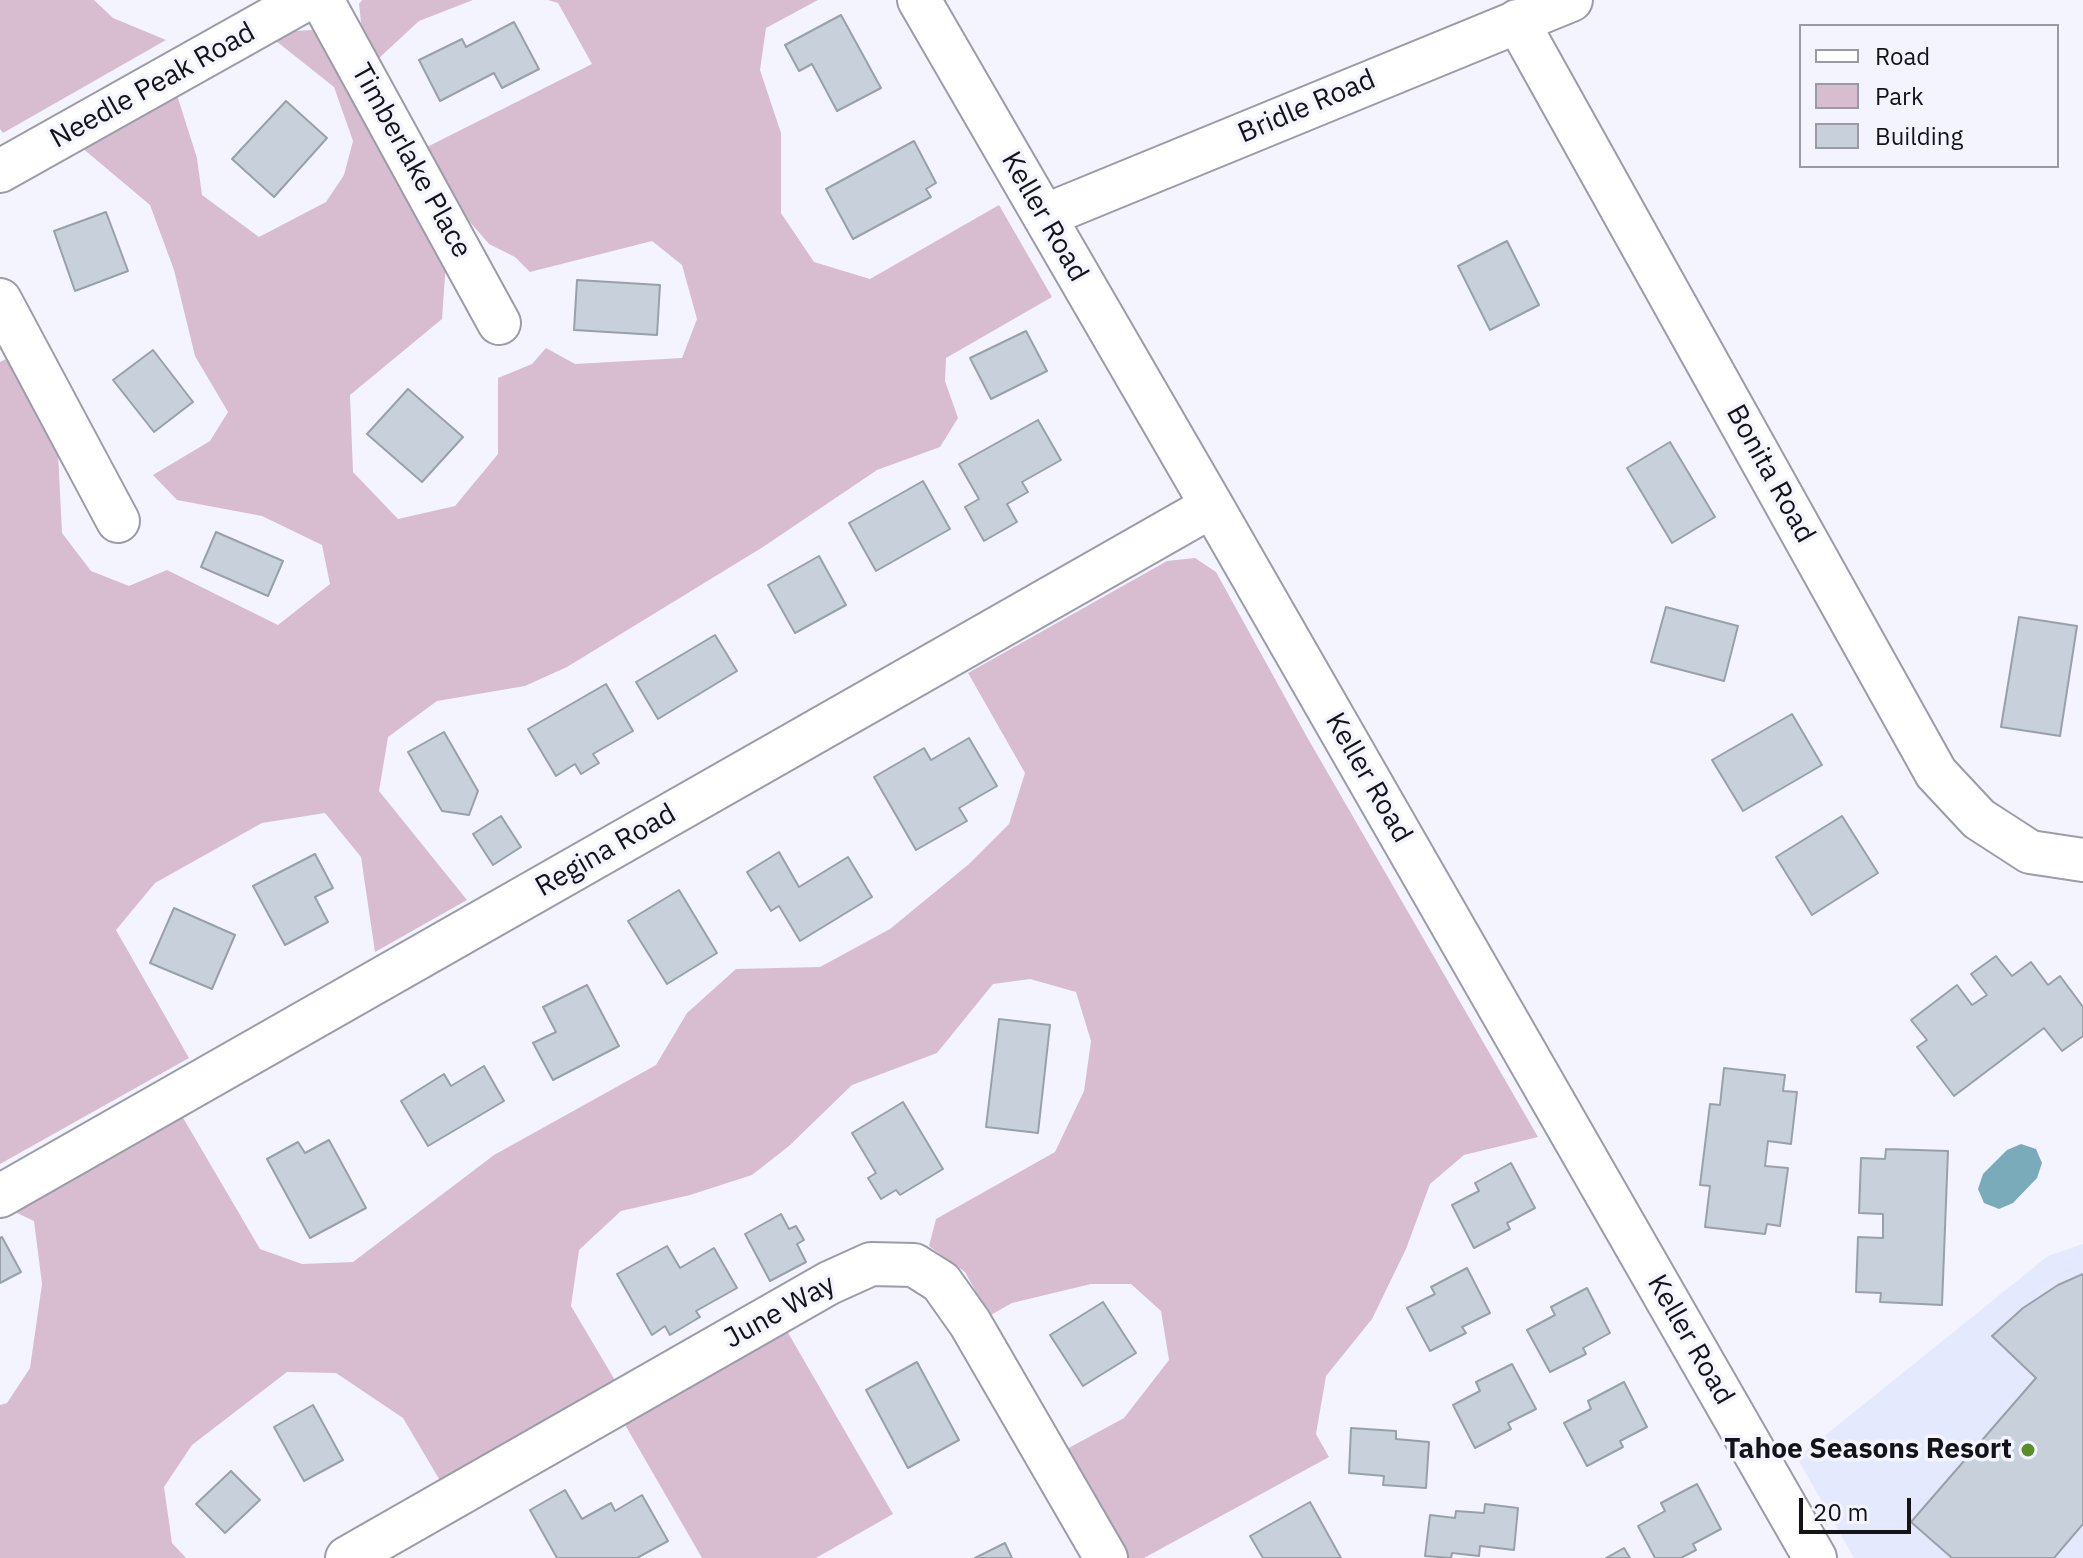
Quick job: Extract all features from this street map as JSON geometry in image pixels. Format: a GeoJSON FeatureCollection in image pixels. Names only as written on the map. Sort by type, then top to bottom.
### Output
{"type":"FeatureCollection","features":[{"type":"Feature","properties":{"kind":"street","name":"Needle Peak Road"},"geometry":{"type":"LineString","coordinates":[[0,171],[305,0]]}},
{"type":"Feature","properties":{"kind":"street","name":"Timberlake Place"},"geometry":{"type":"LineString","coordinates":[[322,0],[499,323]]}},
{"type":"Feature","properties":{"kind":"street","name":"Keller Road"},"geometry":{"type":"LineString","coordinates":[[919,0],[1815,1558]]}},
{"type":"Feature","properties":{"kind":"street","name":"Bridle Road"},"geometry":{"type":"LineString","coordinates":[[1044,216],[1571,0]]}},
{"type":"Feature","properties":{"kind":"street","name":"Bonita Road"},"geometry":{"type":"LineString","coordinates":[[1517,21],[1936,773],[1979,819],[2030,852],[2083,860]]}},
{"type":"Feature","properties":{"kind":"street"},"geometry":{"type":"LineString","coordinates":[[0,300],[118,521]]}},
{"type":"Feature","properties":{"kind":"street","name":"Regina Road"},"geometry":{"type":"LineString","coordinates":[[0,1196],[1212,506]]}},
{"type":"Feature","properties":{"kind":"street","name":"June Way"},"geometry":{"type":"LineString","coordinates":[[347,1558],[829,1283],[871,1264],[914,1265],[941,1282],[970,1323],[1106,1558]]}},
{"type":"Feature","properties":{"kind":"shaded area"},"geometry":{"type":"Polygon","coordinates":[[[2083,1244],[2083,1558],[1854,1558],[1797,1458],[2048,1256],[2083,1244]]]}},
{"type":"Feature","properties":{"kind":"green space"},"geometry":{"type":"Polygon","coordinates":[[[0,0],[94,0],[113,18],[166,40],[3,133],[0,129],[0,0]]]}},
{"type":"Feature","properties":{"kind":"green space"},"geometry":{"type":"Polygon","coordinates":[[[362,0],[473,0],[419,21],[378,59],[362,32],[359,4],[362,0]]]}},
{"type":"Feature","properties":{"kind":"green space"},"geometry":{"type":"Polygon","coordinates":[[[548,0],[818,0],[766,28],[760,70],[781,133],[781,213],[814,262],[870,279],[999,205],[1052,297],[946,358],[945,381],[958,418],[940,447],[877,470],[763,547],[567,667],[525,686],[437,701],[388,737],[379,791],[467,900],[375,952],[361,857],[325,813],[262,823],[155,883],[116,930],[189,1058],[0,1164],[0,362],[6,359],[58,452],[62,533],[91,571],[129,586],[167,570],[278,625],[330,584],[322,545],[262,516],[177,500],[153,475],[210,441],[228,412],[195,356],[174,270],[150,205],[81,147],[177,95],[197,158],[202,195],[259,237],[326,202],[344,175],[353,141],[334,87],[276,41],[294,31],[313,30],[328,47],[446,262],[442,319],[350,395],[353,472],[398,519],[455,506],[498,454],[498,378],[532,364],[546,348],[575,364],[682,358],[697,319],[682,265],[652,241],[530,272],[515,257],[489,244],[469,221],[427,147],[592,64],[558,3],[548,0]]]}},
{"type":"Feature","properties":{"kind":"green space"},"geometry":{"type":"Polygon","coordinates":[[[1195,558],[1216,572],[1307,737],[1538,1137],[1464,1155],[1430,1184],[1406,1249],[1372,1319],[1326,1376],[1316,1434],[1329,1457],[1144,1558],[1126,1558],[1065,1450],[1124,1418],[1169,1360],[1161,1311],[1131,1284],[1091,1284],[1012,1303],[989,1316],[965,1272],[929,1246],[936,1219],[1055,1152],[1084,1091],[1091,1041],[1076,992],[1030,979],[993,984],[937,1053],[852,1085],[789,1146],[752,1175],[690,1195],[621,1211],[579,1250],[571,1306],[616,1382],[442,1484],[403,1418],[336,1373],[287,1372],[192,1445],[164,1487],[172,1543],[186,1558],[0,1558],[0,1405],[7,1403],[30,1368],[42,1284],[34,1221],[13,1211],[182,1116],[260,1249],[302,1264],[353,1262],[494,1155],[656,1065],[687,1013],[736,969],[820,967],[890,929],[969,864],[1009,824],[1025,773],[968,673],[1167,561],[1195,558]]]}},
{"type":"Feature","properties":{"kind":"green space"},"geometry":{"type":"Polygon","coordinates":[[[787,1331],[893,1514],[816,1558],[702,1558],[624,1423],[787,1331]]]}},
{"type":"Feature","properties":{"kind":"water"},"geometry":{"type":"Polygon","coordinates":[[[2021,1144],[2036,1149],[2042,1163],[2037,1178],[2013,1203],[1999,1209],[1984,1203],[1978,1189],[1983,1174],[2007,1150],[2021,1144]]]}},
{"type":"Feature","properties":{"kind":"building"},"geometry":{"type":"Polygon","coordinates":[[[841,15],[881,88],[837,111],[812,64],[799,71],[785,45],[841,15]]]}},
{"type":"Feature","properties":{"kind":"building"},"geometry":{"type":"Polygon","coordinates":[[[514,22],[539,69],[502,88],[494,73],[440,101],[419,60],[462,39],[466,47],[514,22]]]}},
{"type":"Feature","properties":{"kind":"building"},"geometry":{"type":"Polygon","coordinates":[[[286,101],[327,138],[274,197],[232,159],[286,101]]]}},
{"type":"Feature","properties":{"kind":"building"},"geometry":{"type":"Polygon","coordinates":[[[914,141],[936,183],[926,189],[931,197],[853,239],[826,189],[914,141]]]}},
{"type":"Feature","properties":{"kind":"building"},"geometry":{"type":"Polygon","coordinates":[[[106,212],[128,271],[75,291],[54,231],[106,212]]]}},
{"type":"Feature","properties":{"kind":"building"},"geometry":{"type":"Polygon","coordinates":[[[1507,241],[1539,305],[1490,330],[1458,266],[1507,241]]]}},
{"type":"Feature","properties":{"kind":"building"},"geometry":{"type":"Polygon","coordinates":[[[577,280],[660,285],[657,335],[574,330],[577,280]]]}},
{"type":"Feature","properties":{"kind":"building"},"geometry":{"type":"Polygon","coordinates":[[[1026,331],[1047,371],[991,399],[970,358],[1026,331]]]}},
{"type":"Feature","properties":{"kind":"building"},"geometry":{"type":"Polygon","coordinates":[[[153,350],[193,402],[154,432],[113,380],[153,350]]]}},
{"type":"Feature","properties":{"kind":"building"},"geometry":{"type":"Polygon","coordinates":[[[408,389],[463,437],[422,482],[367,434],[408,389]]]}},
{"type":"Feature","properties":{"kind":"building"},"geometry":{"type":"Polygon","coordinates":[[[1038,420],[1061,460],[1022,482],[1028,492],[1007,504],[1017,522],[984,541],[965,507],[979,499],[959,464],[1038,420]]]}},
{"type":"Feature","properties":{"kind":"building"},"geometry":{"type":"Polygon","coordinates":[[[1670,442],[1715,517],[1672,543],[1627,468],[1670,442]]]}},
{"type":"Feature","properties":{"kind":"building"},"geometry":{"type":"Polygon","coordinates":[[[923,481],[950,529],[876,571],[849,523],[923,481]]]}},
{"type":"Feature","properties":{"kind":"building"},"geometry":{"type":"Polygon","coordinates":[[[216,532],[283,561],[268,596],[201,567],[216,532]]]}},
{"type":"Feature","properties":{"kind":"building"},"geometry":{"type":"Polygon","coordinates":[[[819,556],[846,605],[795,633],[768,585],[819,556]]]}},
{"type":"Feature","properties":{"kind":"building"},"geometry":{"type":"Polygon","coordinates":[[[1666,607],[1738,626],[1724,681],[1651,662],[1666,607]]]}},
{"type":"Feature","properties":{"kind":"building"},"geometry":{"type":"Polygon","coordinates":[[[2019,617],[2077,626],[2060,736],[2001,727],[2019,617]]]}},
{"type":"Feature","properties":{"kind":"building"},"geometry":{"type":"Polygon","coordinates":[[[715,635],[737,671],[658,719],[636,682],[715,635]]]}},
{"type":"Feature","properties":{"kind":"building"},"geometry":{"type":"Polygon","coordinates":[[[606,684],[633,731],[593,754],[599,763],[581,774],[575,764],[556,776],[528,729],[606,684]]]}},
{"type":"Feature","properties":{"kind":"building"},"geometry":{"type":"Polygon","coordinates":[[[1792,714],[1822,765],[1743,811],[1712,760],[1792,714]]]}},
{"type":"Feature","properties":{"kind":"building"},"geometry":{"type":"Polygon","coordinates":[[[444,732],[478,791],[469,815],[442,811],[408,752],[444,732]]]}},
{"type":"Feature","properties":{"kind":"building"},"geometry":{"type":"Polygon","coordinates":[[[969,738],[997,786],[959,808],[967,821],[916,850],[874,777],[924,748],[931,760],[969,738]]]}},
{"type":"Feature","properties":{"kind":"building"},"geometry":{"type":"Polygon","coordinates":[[[501,816],[521,847],[493,865],[473,834],[501,816]]]}},
{"type":"Feature","properties":{"kind":"building"},"geometry":{"type":"Polygon","coordinates":[[[1842,816],[1878,873],[1812,915],[1776,857],[1842,816]]]}},
{"type":"Feature","properties":{"kind":"building"},"geometry":{"type":"Polygon","coordinates":[[[779,852],[799,887],[848,857],[872,897],[800,941],[779,906],[771,911],[747,872],[779,852]]]}},
{"type":"Feature","properties":{"kind":"building"},"geometry":{"type":"Polygon","coordinates":[[[315,854],[333,888],[315,897],[328,922],[285,945],[253,886],[315,854]]]}},
{"type":"Feature","properties":{"kind":"building"},"geometry":{"type":"Polygon","coordinates":[[[679,890],[717,953],[667,984],[628,921],[679,890]]]}},
{"type":"Feature","properties":{"kind":"building"},"geometry":{"type":"Polygon","coordinates":[[[174,908],[235,935],[212,989],[150,963],[174,908]]]}},
{"type":"Feature","properties":{"kind":"building"},"geometry":{"type":"Polygon","coordinates":[[[1996,956],[2012,976],[2031,962],[2048,985],[2060,976],[2083,1007],[2083,1036],[2062,1051],[2044,1028],[1954,1096],[1917,1047],[1927,1040],[1911,1020],[1957,985],[1972,1005],[1987,995],[1971,974],[1996,956]]]}},
{"type":"Feature","properties":{"kind":"building"},"geometry":{"type":"Polygon","coordinates":[[[587,985],[619,1046],[553,1080],[533,1043],[556,1032],[543,1007],[587,985]]]}},
{"type":"Feature","properties":{"kind":"building"},"geometry":{"type":"Polygon","coordinates":[[[999,1019],[1050,1025],[1038,1133],[986,1127],[999,1019]]]}},
{"type":"Feature","properties":{"kind":"building"},"geometry":{"type":"Polygon","coordinates":[[[484,1066],[504,1101],[428,1146],[401,1101],[444,1074],[451,1086],[484,1066]]]}},
{"type":"Feature","properties":{"kind":"building"},"geometry":{"type":"Polygon","coordinates":[[[1724,1068],[1785,1075],[1783,1091],[1797,1092],[1791,1144],[1768,1141],[1765,1166],[1788,1168],[1780,1226],[1767,1224],[1765,1234],[1705,1227],[1710,1186],[1700,1185],[1710,1104],[1720,1105],[1724,1068]]]}},
{"type":"Feature","properties":{"kind":"building"},"geometry":{"type":"Polygon","coordinates":[[[903,1102],[943,1169],[900,1195],[896,1190],[881,1199],[868,1178],[876,1173],[852,1133],[903,1102]]]}},
{"type":"Feature","properties":{"kind":"building"},"geometry":{"type":"Polygon","coordinates":[[[329,1140],[366,1208],[310,1238],[267,1159],[298,1142],[305,1153],[329,1140]]]}},
{"type":"Feature","properties":{"kind":"building"},"geometry":{"type":"Polygon","coordinates":[[[1886,1149],[1948,1151],[1942,1305],[1880,1302],[1881,1293],[1856,1292],[1858,1237],[1883,1238],[1883,1214],[1859,1213],[1861,1158],[1885,1159],[1886,1149]]]}},
{"type":"Feature","properties":{"kind":"building"},"geometry":{"type":"Polygon","coordinates":[[[1511,1163],[1535,1208],[1507,1223],[1510,1229],[1474,1248],[1452,1205],[1479,1191],[1475,1183],[1511,1163]]]}},
{"type":"Feature","properties":{"kind":"building"},"geometry":{"type":"Polygon","coordinates":[[[781,1214],[789,1229],[796,1226],[804,1240],[797,1244],[806,1262],[770,1281],[745,1234],[781,1214]]]}},
{"type":"Feature","properties":{"kind":"building"},"geometry":{"type":"Polygon","coordinates":[[[0,1238],[21,1272],[0,1283],[0,1238]]]}},
{"type":"Feature","properties":{"kind":"building"},"geometry":{"type":"Polygon","coordinates":[[[667,1246],[680,1268],[714,1248],[737,1288],[696,1311],[700,1317],[670,1335],[665,1326],[652,1335],[617,1274],[667,1246]]]}},
{"type":"Feature","properties":{"kind":"building"},"geometry":{"type":"Polygon","coordinates":[[[1467,1268],[1490,1313],[1462,1327],[1466,1333],[1430,1351],[1407,1308],[1435,1294],[1431,1287],[1467,1268]]]}},
{"type":"Feature","properties":{"kind":"building","name":"Tahoe Seasons Resort"},"geometry":{"type":"Polygon","coordinates":[[[2083,1274],[2083,1524],[2054,1558],[1952,1558],[1911,1522],[2036,1378],[1992,1336],[2023,1308],[2058,1285],[2083,1274]]]}},
{"type":"Feature","properties":{"kind":"building"},"geometry":{"type":"Polygon","coordinates":[[[1587,1288],[1610,1333],[1583,1348],[1586,1354],[1550,1372],[1527,1330],[1555,1315],[1551,1307],[1587,1288]]]}},
{"type":"Feature","properties":{"kind":"building"},"geometry":{"type":"Polygon","coordinates":[[[1103,1302],[1136,1353],[1083,1386],[1050,1335],[1103,1302]]]}},
{"type":"Feature","properties":{"kind":"building"},"geometry":{"type":"Polygon","coordinates":[[[917,1362],[959,1440],[908,1468],[866,1390],[917,1362]]]}},
{"type":"Feature","properties":{"kind":"building"},"geometry":{"type":"Polygon","coordinates":[[[1512,1364],[1536,1409],[1508,1423],[1511,1429],[1475,1448],[1453,1405],[1480,1391],[1476,1382],[1512,1364]]]}},
{"type":"Feature","properties":{"kind":"building"},"geometry":{"type":"Polygon","coordinates":[[[1624,1382],[1647,1427],[1620,1441],[1623,1447],[1587,1466],[1564,1423],[1591,1409],[1588,1401],[1624,1382]]]}},
{"type":"Feature","properties":{"kind":"building"},"geometry":{"type":"Polygon","coordinates":[[[313,1405],[343,1460],[304,1481],[274,1427],[313,1405]]]}},
{"type":"Feature","properties":{"kind":"building"},"geometry":{"type":"Polygon","coordinates":[[[1351,1428],[1396,1431],[1396,1439],[1429,1442],[1426,1488],[1383,1485],[1384,1476],[1349,1473],[1351,1428]]]}},
{"type":"Feature","properties":{"kind":"building"},"geometry":{"type":"Polygon","coordinates":[[[231,1471],[260,1500],[225,1533],[196,1504],[231,1471]]]}},
{"type":"Feature","properties":{"kind":"building"},"geometry":{"type":"Polygon","coordinates":[[[1697,1484],[1721,1529],[1693,1544],[1696,1550],[1681,1558],[1655,1558],[1638,1526],[1665,1511],[1661,1503],[1697,1484]]]}},
{"type":"Feature","properties":{"kind":"building"},"geometry":{"type":"Polygon","coordinates":[[[565,1490],[582,1519],[611,1503],[615,1511],[642,1495],[668,1541],[637,1558],[557,1558],[530,1510],[565,1490]]]}},
{"type":"Feature","properties":{"kind":"building"},"geometry":{"type":"Polygon","coordinates":[[[1310,1502],[1341,1558],[1263,1558],[1250,1536],[1310,1502]]]}},
{"type":"Feature","properties":{"kind":"building"},"geometry":{"type":"Polygon","coordinates":[[[1485,1504],[1518,1508],[1514,1550],[1480,1546],[1479,1556],[1452,1553],[1451,1558],[1425,1556],[1430,1515],[1455,1518],[1456,1511],[1484,1513],[1485,1504]]]}},
{"type":"Feature","properties":{"kind":"building"},"geometry":{"type":"Polygon","coordinates":[[[1005,1543],[1012,1558],[975,1558],[1005,1543]]]}},
{"type":"Feature","properties":{"kind":"building"},"geometry":{"type":"Polygon","coordinates":[[[1624,1548],[1630,1558],[1606,1558],[1624,1548]]]}},
{"type":"Feature","properties":{"kind":"place","name":"Tahoe Seasons Resort"},"geometry":{"type":"Point","coordinates":[2028,1450]}}]}
